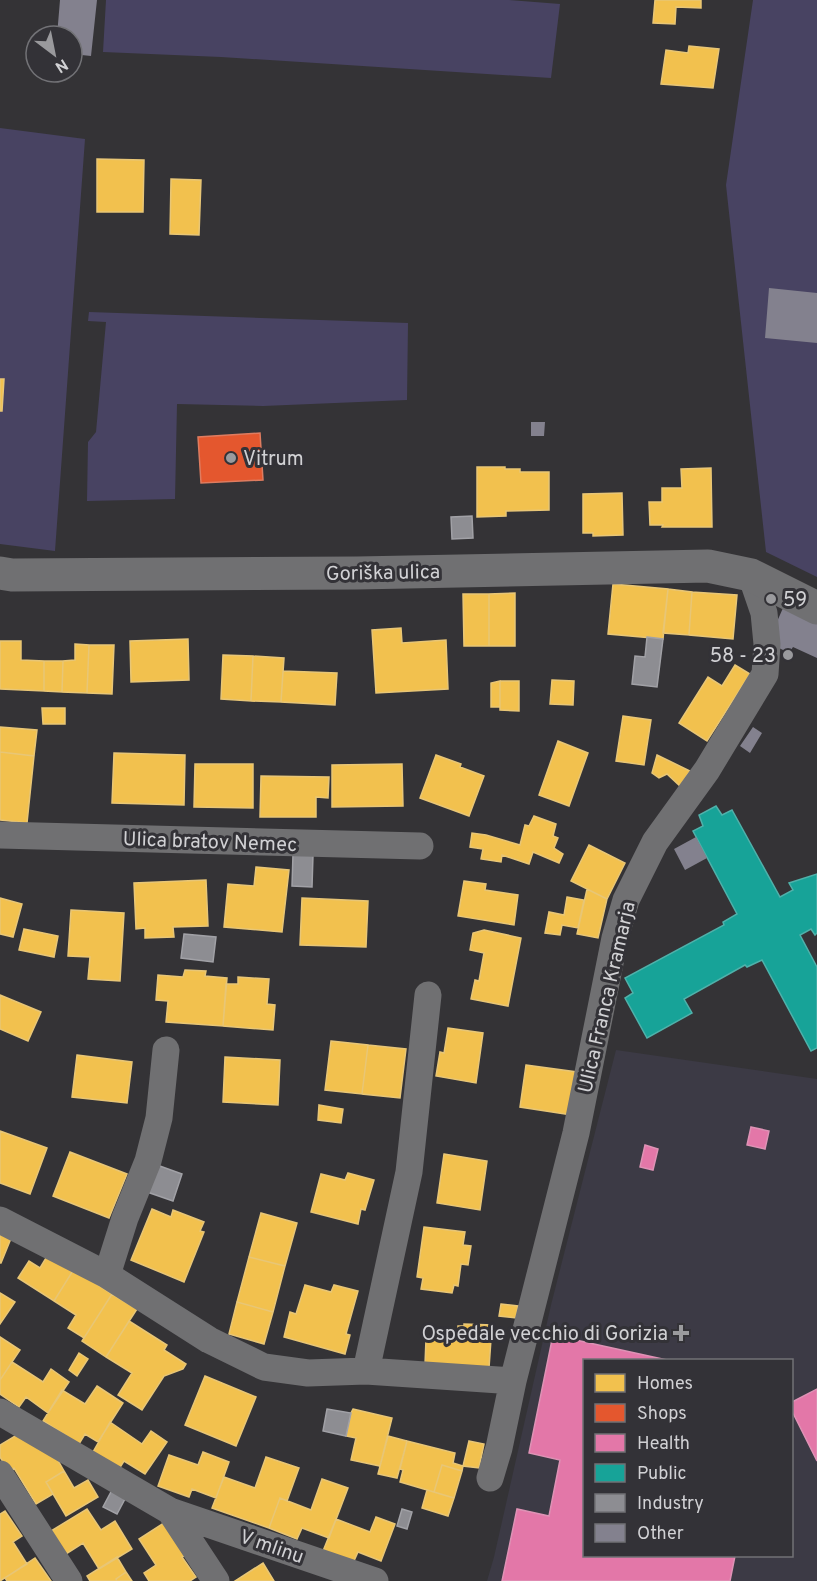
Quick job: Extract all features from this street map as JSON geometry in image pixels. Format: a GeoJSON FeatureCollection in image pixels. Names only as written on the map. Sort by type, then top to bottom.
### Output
{"type":"FeatureCollection","features":[{"type":"Feature","properties":{"kind":"street","name":"Goriška ulica"},"geometry":{"type":"LineString","coordinates":[[0,573],[12,575],[321,573],[708,566],[757,578],[817,608]]}},
{"type":"Feature","properties":{"kind":"street","name":"Ulica Franca Kramarja"},"geometry":{"type":"LineString","coordinates":[[490,1478],[576,1133],[615,938],[626,900],[655,842],[707,770],[765,674],[767,644],[757,578]]}},
{"type":"Feature","properties":{"kind":"street","name":"Ulica bratov Nemec"},"geometry":{"type":"LineString","coordinates":[[0,835],[420,846]]}},
{"type":"Feature","properties":{"kind":"street"},"geometry":{"type":"LineString","coordinates":[[366,1371],[409,1172],[428,995]]}},
{"type":"Feature","properties":{"kind":"street"},"geometry":{"type":"LineString","coordinates":[[107,1275],[159,1119],[166,1050]]}},
{"type":"Feature","properties":{"kind":"street"},"geometry":{"type":"LineString","coordinates":[[0,1220],[107,1275],[209,1340],[264,1367],[308,1373],[366,1371],[513,1381]]}},
{"type":"Feature","properties":{"kind":"street","name":"V mlinu"},"geometry":{"type":"LineString","coordinates":[[0,1412],[170,1511],[375,1581]]}},
{"type":"Feature","properties":{"kind":"street"},"geometry":{"type":"LineString","coordinates":[[0,1474],[69,1581]]}},
{"type":"Feature","properties":{"kind":"street","name":"V mlinu"},"geometry":{"type":"LineString","coordinates":[[170,1511],[216,1581]]}},
{"type":"Feature","properties":{"kind":"shaded area"},"geometry":{"type":"Polygon","coordinates":[[[106,0],[509,0],[560,4],[551,78],[221,57],[103,52],[106,0]]]}},
{"type":"Feature","properties":{"kind":"shaded area"},"geometry":{"type":"Polygon","coordinates":[[[753,0],[817,0],[817,577],[766,552],[726,185],[753,0]]]}},
{"type":"Feature","properties":{"kind":"shaded area"},"geometry":{"type":"Polygon","coordinates":[[[0,128],[85,139],[55,551],[0,544],[0,128]]]}},
{"type":"Feature","properties":{"kind":"shaded area"},"geometry":{"type":"Polygon","coordinates":[[[89,312],[408,323],[407,400],[263,406],[177,404],[175,499],[87,501],[88,442],[96,432],[106,322],[88,321],[89,312]]]}},
{"type":"Feature","properties":{"kind":"shaded area","name":"Ospedale vecchio di Gorizia"},"geometry":{"type":"Polygon","coordinates":[[[616,1050],[817,1079],[817,1581],[487,1581],[551,1305],[616,1050]]]}},
{"type":"Feature","properties":{"kind":"building: Homes"},"geometry":{"type":"Polygon","coordinates":[[[655,0],[701,0],[701,8],[676,7],[675,24],[653,23],[655,0]]]}},
{"type":"Feature","properties":{"kind":"building: Homes"},"geometry":{"type":"Polygon","coordinates":[[[689,46],[719,49],[713,88],[661,84],[666,50],[688,53],[689,46]]]}},
{"type":"Feature","properties":{"kind":"building: Homes"},"geometry":{"type":"Polygon","coordinates":[[[97,159],[144,160],[143,212],[97,212],[97,159]]]}},
{"type":"Feature","properties":{"kind":"building: Homes"},"geometry":{"type":"Polygon","coordinates":[[[171,179],[201,180],[199,235],[170,234],[171,179]]]}},
{"type":"Feature","properties":{"kind":"building: Homes"},"geometry":{"type":"Polygon","coordinates":[[[0,379],[4,379],[2,411],[0,411],[0,379]]]}},
{"type":"Feature","properties":{"kind":"building: Homes"},"geometry":{"type":"Polygon","coordinates":[[[477,467],[505,467],[505,469],[520,469],[520,472],[549,472],[549,510],[506,511],[506,516],[477,517],[477,467]]]}},
{"type":"Feature","properties":{"kind":"building: Homes"},"geometry":{"type":"Polygon","coordinates":[[[711,468],[712,527],[650,525],[649,502],[662,502],[662,488],[682,488],[681,469],[711,468]]]}},
{"type":"Feature","properties":{"kind":"building: Homes"},"geometry":{"type":"Polygon","coordinates":[[[622,493],[623,535],[593,536],[593,533],[583,533],[583,494],[622,493]]]}},
{"type":"Feature","properties":{"kind":"building: Homes"},"geometry":{"type":"Polygon","coordinates":[[[613,584],[668,589],[663,639],[608,634],[613,584]]]}},
{"type":"Feature","properties":{"kind":"building: Homes"},"geometry":{"type":"Polygon","coordinates":[[[668,589],[692,592],[689,635],[663,633],[668,589]]]}},
{"type":"Feature","properties":{"kind":"building: Homes"},"geometry":{"type":"Polygon","coordinates":[[[692,592],[737,595],[733,639],[689,635],[692,592]]]}},
{"type":"Feature","properties":{"kind":"building: Homes"},"geometry":{"type":"Polygon","coordinates":[[[515,593],[515,646],[489,646],[489,594],[515,593]]]}},
{"type":"Feature","properties":{"kind":"building: Homes"},"geometry":{"type":"Polygon","coordinates":[[[463,594],[489,594],[489,646],[464,646],[463,594]]]}},
{"type":"Feature","properties":{"kind":"building: Homes"},"geometry":{"type":"Polygon","coordinates":[[[401,628],[402,643],[446,640],[448,689],[376,693],[372,630],[401,628]]]}},
{"type":"Feature","properties":{"kind":"building: Homes"},"geometry":{"type":"Polygon","coordinates":[[[188,639],[189,680],[131,682],[130,641],[188,639]]]}},
{"type":"Feature","properties":{"kind":"building: Homes"},"geometry":{"type":"Polygon","coordinates":[[[0,641],[21,641],[21,660],[44,661],[44,691],[0,689],[0,641]]]}},
{"type":"Feature","properties":{"kind":"building: Homes"},"geometry":{"type":"Polygon","coordinates":[[[75,644],[89,645],[87,693],[62,692],[63,661],[75,660],[75,644]]]}},
{"type":"Feature","properties":{"kind":"building: Homes"},"geometry":{"type":"Polygon","coordinates":[[[89,645],[114,645],[112,694],[87,693],[89,645]]]}},
{"type":"Feature","properties":{"kind":"building: Homes"},"geometry":{"type":"Polygon","coordinates":[[[223,655],[253,656],[251,701],[221,699],[223,655]]]}},
{"type":"Feature","properties":{"kind":"building: Homes"},"geometry":{"type":"Polygon","coordinates":[[[253,656],[284,658],[281,702],[251,701],[253,656]]]}},
{"type":"Feature","properties":{"kind":"building: Homes"},"geometry":{"type":"Polygon","coordinates":[[[44,661],[63,661],[62,692],[44,691],[44,661]]]}},
{"type":"Feature","properties":{"kind":"building: Homes"},"geometry":{"type":"Polygon","coordinates":[[[735,665],[750,674],[707,741],[679,723],[708,677],[722,686],[735,665]]]}},
{"type":"Feature","properties":{"kind":"building: Homes"},"geometry":{"type":"Polygon","coordinates":[[[283,671],[337,673],[335,705],[281,702],[283,671]]]}},
{"type":"Feature","properties":{"kind":"building: Homes"},"geometry":{"type":"Polygon","coordinates":[[[552,680],[574,681],[573,705],[550,704],[552,680]]]}},
{"type":"Feature","properties":{"kind":"building: Homes"},"geometry":{"type":"Polygon","coordinates":[[[500,681],[519,681],[519,711],[500,710],[500,681]]]}},
{"type":"Feature","properties":{"kind":"building: Homes"},"geometry":{"type":"Polygon","coordinates":[[[500,681],[500,707],[491,707],[491,683],[500,681]]]}},
{"type":"Feature","properties":{"kind":"building: Homes"},"geometry":{"type":"Polygon","coordinates":[[[42,708],[65,708],[65,724],[43,724],[42,708]]]}},
{"type":"Feature","properties":{"kind":"building: Homes"},"geometry":{"type":"Polygon","coordinates":[[[623,716],[651,720],[644,765],[616,761],[623,716]]]}},
{"type":"Feature","properties":{"kind":"building: Homes"},"geometry":{"type":"Polygon","coordinates":[[[0,727],[37,730],[34,756],[0,752],[0,727]]]}},
{"type":"Feature","properties":{"kind":"building: Homes"},"geometry":{"type":"Polygon","coordinates":[[[558,741],[588,753],[569,806],[539,795],[558,741]]]}},
{"type":"Feature","properties":{"kind":"building: Homes"},"geometry":{"type":"Polygon","coordinates":[[[0,752],[34,756],[27,823],[0,820],[0,752]]]}},
{"type":"Feature","properties":{"kind":"building: Homes"},"geometry":{"type":"Polygon","coordinates":[[[114,753],[185,755],[184,805],[112,803],[114,753]]]}},
{"type":"Feature","properties":{"kind":"building: Homes"},"geometry":{"type":"Polygon","coordinates":[[[436,755],[484,776],[469,816],[420,798],[436,755]]]}},
{"type":"Feature","properties":{"kind":"building: Homes"},"geometry":{"type":"Polygon","coordinates":[[[657,755],[690,771],[680,786],[667,774],[659,778],[652,773],[657,755]]]}},
{"type":"Feature","properties":{"kind":"building: Homes"},"geometry":{"type":"Polygon","coordinates":[[[195,764],[253,764],[253,808],[194,807],[195,764]]]}},
{"type":"Feature","properties":{"kind":"building: Homes"},"geometry":{"type":"Polygon","coordinates":[[[402,764],[403,806],[332,807],[332,765],[402,764]]]}},
{"type":"Feature","properties":{"kind":"building: Homes"},"geometry":{"type":"Polygon","coordinates":[[[261,776],[329,777],[328,798],[316,797],[316,817],[260,817],[261,776]]]}},
{"type":"Feature","properties":{"kind":"building: Homes"},"geometry":{"type":"Polygon","coordinates":[[[534,816],[556,824],[553,836],[558,838],[554,848],[563,854],[559,863],[533,852],[529,864],[502,855],[501,862],[481,859],[483,849],[470,847],[472,833],[520,845],[525,825],[529,826],[534,816]]]}},
{"type":"Feature","properties":{"kind":"building: Homes"},"geometry":{"type":"Polygon","coordinates":[[[589,845],[625,863],[607,899],[571,881],[589,845]]]}},
{"type":"Feature","properties":{"kind":"building: Homes"},"geometry":{"type":"Polygon","coordinates":[[[256,867],[289,870],[282,932],[224,927],[228,884],[254,886],[256,867]]]}},
{"type":"Feature","properties":{"kind":"building: Homes"},"geometry":{"type":"Polygon","coordinates":[[[206,880],[208,926],[173,927],[174,937],[145,938],[145,928],[136,929],[134,883],[206,880]]]}},
{"type":"Feature","properties":{"kind":"building: Homes"},"geometry":{"type":"Polygon","coordinates":[[[464,881],[486,884],[485,890],[518,895],[514,925],[458,916],[464,881]]]}},
{"type":"Feature","properties":{"kind":"building: Homes"},"geometry":{"type":"Polygon","coordinates":[[[587,889],[607,899],[598,938],[577,934],[587,889]]]}},
{"type":"Feature","properties":{"kind":"building: Homes"},"geometry":{"type":"Polygon","coordinates":[[[567,897],[584,900],[578,928],[562,925],[560,935],[545,933],[549,912],[564,915],[567,897]]]}},
{"type":"Feature","properties":{"kind":"building: Homes"},"geometry":{"type":"Polygon","coordinates":[[[0,898],[22,904],[13,937],[0,934],[0,898]]]}},
{"type":"Feature","properties":{"kind":"building: Homes"},"geometry":{"type":"Polygon","coordinates":[[[302,898],[368,901],[366,947],[300,945],[302,898]]]}},
{"type":"Feature","properties":{"kind":"building: Homes"},"geometry":{"type":"Polygon","coordinates":[[[71,910],[124,913],[120,981],[88,979],[90,957],[68,956],[71,910]]]}},
{"type":"Feature","properties":{"kind":"building: Homes"},"geometry":{"type":"Polygon","coordinates":[[[24,929],[58,936],[54,957],[19,950],[24,929]]]}},
{"type":"Feature","properties":{"kind":"building: Homes"},"geometry":{"type":"Polygon","coordinates":[[[484,930],[521,938],[508,1006],[471,999],[475,980],[479,981],[484,953],[470,950],[473,933],[484,930]]]}},
{"type":"Feature","properties":{"kind":"building: Homes"},"geometry":{"type":"Polygon","coordinates":[[[185,970],[206,971],[205,976],[227,978],[223,1026],[166,1022],[168,1001],[156,1000],[158,975],[183,977],[185,970]]]}},
{"type":"Feature","properties":{"kind":"building: Homes"},"geometry":{"type":"Polygon","coordinates":[[[238,977],[269,979],[267,1004],[275,1005],[273,1030],[223,1026],[226,984],[238,984],[238,977]]]}},
{"type":"Feature","properties":{"kind":"building: Homes"},"geometry":{"type":"Polygon","coordinates":[[[0,995],[41,1012],[28,1041],[0,1029],[0,995]]]}},
{"type":"Feature","properties":{"kind":"building: Homes"},"geometry":{"type":"Polygon","coordinates":[[[448,1028],[483,1033],[476,1083],[436,1076],[440,1052],[444,1053],[448,1028]]]}},
{"type":"Feature","properties":{"kind":"building: Homes"},"geometry":{"type":"Polygon","coordinates":[[[331,1041],[368,1045],[362,1094],[325,1090],[331,1041]]]}},
{"type":"Feature","properties":{"kind":"building: Homes"},"geometry":{"type":"Polygon","coordinates":[[[368,1045],[406,1049],[400,1098],[362,1094],[368,1045]]]}},
{"type":"Feature","properties":{"kind":"building: Homes"},"geometry":{"type":"Polygon","coordinates":[[[77,1055],[132,1062],[127,1103],[72,1097],[77,1055]]]}},
{"type":"Feature","properties":{"kind":"building: Homes"},"geometry":{"type":"Polygon","coordinates":[[[225,1057],[280,1060],[278,1105],[223,1102],[225,1057]]]}},
{"type":"Feature","properties":{"kind":"building: Homes"},"geometry":{"type":"Polygon","coordinates":[[[526,1065],[577,1072],[571,1115],[520,1107],[526,1065]]]}},
{"type":"Feature","properties":{"kind":"building: Homes"},"geometry":{"type":"Polygon","coordinates":[[[319,1105],[343,1109],[341,1123],[318,1120],[319,1105]]]}},
{"type":"Feature","properties":{"kind":"building: Homes"},"geometry":{"type":"Polygon","coordinates":[[[0,1131],[47,1148],[30,1194],[0,1183],[0,1131]]]}},
{"type":"Feature","properties":{"kind":"building: Homes"},"geometry":{"type":"Polygon","coordinates":[[[70,1152],[127,1174],[109,1218],[53,1196],[70,1152]]]}},
{"type":"Feature","properties":{"kind":"building: Homes"},"geometry":{"type":"Polygon","coordinates":[[[444,1154],[487,1161],[480,1210],[437,1203],[444,1154]]]}},
{"type":"Feature","properties":{"kind":"building: Homes"},"geometry":{"type":"Polygon","coordinates":[[[348,1173],[374,1180],[365,1210],[361,1209],[358,1224],[311,1212],[321,1174],[345,1180],[348,1173]]]}},
{"type":"Feature","properties":{"kind":"building: Homes"},"geometry":{"type":"Polygon","coordinates":[[[152,1209],[171,1217],[173,1210],[204,1222],[200,1231],[204,1232],[184,1282],[131,1260],[152,1209]]]}},
{"type":"Feature","properties":{"kind":"building: Homes"},"geometry":{"type":"Polygon","coordinates":[[[261,1213],[297,1223],[285,1266],[249,1257],[261,1213]]]}},
{"type":"Feature","properties":{"kind":"building: Homes"},"geometry":{"type":"Polygon","coordinates":[[[424,1227],[465,1232],[463,1245],[471,1246],[468,1265],[461,1264],[458,1286],[454,1285],[452,1293],[421,1289],[423,1278],[417,1277],[424,1227]]]}},
{"type":"Feature","properties":{"kind":"building: Homes"},"geometry":{"type":"Polygon","coordinates":[[[0,1231],[12,1236],[1,1263],[0,1263],[0,1231]]]}},
{"type":"Feature","properties":{"kind":"building: Homes"},"geometry":{"type":"Polygon","coordinates":[[[49,1253],[74,1269],[54,1301],[18,1278],[29,1261],[40,1268],[49,1253]]]}},
{"type":"Feature","properties":{"kind":"building: Homes"},"geometry":{"type":"Polygon","coordinates":[[[249,1257],[285,1266],[273,1312],[237,1302],[249,1257]]]}},
{"type":"Feature","properties":{"kind":"building: Homes"},"geometry":{"type":"Polygon","coordinates":[[[74,1269],[112,1294],[84,1338],[68,1328],[76,1315],[54,1301],[74,1269]]]}},
{"type":"Feature","properties":{"kind":"building: Homes"},"geometry":{"type":"Polygon","coordinates":[[[305,1285],[331,1292],[334,1285],[358,1291],[346,1334],[350,1335],[345,1354],[284,1337],[290,1312],[296,1314],[305,1285]]]}},
{"type":"Feature","properties":{"kind":"building: Homes"},"geometry":{"type":"Polygon","coordinates":[[[0,1293],[15,1302],[0,1324],[0,1293]]]}},
{"type":"Feature","properties":{"kind":"building: Homes"},"geometry":{"type":"Polygon","coordinates":[[[112,1294],[137,1309],[106,1357],[82,1341],[112,1294]]]}},
{"type":"Feature","properties":{"kind":"building: Homes"},"geometry":{"type":"Polygon","coordinates":[[[237,1302],[273,1312],[264,1344],[229,1334],[237,1302]]]}},
{"type":"Feature","properties":{"kind":"building: Homes"},"geometry":{"type":"Polygon","coordinates":[[[501,1304],[518,1306],[516,1318],[499,1316],[501,1304]]]}},
{"type":"Feature","properties":{"kind":"building: Homes"},"geometry":{"type":"Polygon","coordinates":[[[129,1321],[167,1345],[164,1350],[186,1364],[183,1369],[164,1376],[142,1410],[118,1395],[132,1373],[106,1357],[129,1321]]]}},
{"type":"Feature","properties":{"kind":"building: Homes"},"geometry":{"type":"Polygon","coordinates":[[[464,1324],[492,1325],[489,1368],[425,1364],[426,1339],[457,1341],[458,1326],[464,1326],[464,1324]]]}},
{"type":"Feature","properties":{"kind":"building: Homes"},"geometry":{"type":"Polygon","coordinates":[[[0,1337],[20,1350],[0,1380],[0,1337]]]}},
{"type":"Feature","properties":{"kind":"building: Homes"},"geometry":{"type":"Polygon","coordinates":[[[79,1353],[88,1359],[77,1376],[69,1370],[79,1353]]]}},
{"type":"Feature","properties":{"kind":"building: Homes"},"geometry":{"type":"Polygon","coordinates":[[[12,1362],[43,1382],[51,1369],[69,1382],[48,1413],[26,1397],[19,1407],[0,1394],[0,1380],[12,1362]]]}},
{"type":"Feature","properties":{"kind":"building: Homes"},"geometry":{"type":"Polygon","coordinates":[[[205,1376],[256,1397],[236,1446],[185,1425],[205,1376]]]}},
{"type":"Feature","properties":{"kind":"building: Homes"},"geometry":{"type":"Polygon","coordinates":[[[97,1386],[123,1403],[98,1442],[85,1434],[79,1444],[43,1421],[62,1390],[85,1404],[97,1386]]]}},
{"type":"Feature","properties":{"kind":"building: Homes"},"geometry":{"type":"Polygon","coordinates":[[[353,1409],[392,1418],[380,1466],[351,1460],[356,1438],[346,1436],[353,1409]]]}},
{"type":"Feature","properties":{"kind":"building: Homes"},"geometry":{"type":"Polygon","coordinates":[[[110,1422],[142,1444],[151,1431],[167,1442],[145,1474],[124,1461],[119,1469],[93,1452],[110,1422]]]}},
{"type":"Feature","properties":{"kind":"building: Homes"},"geometry":{"type":"Polygon","coordinates":[[[20,1433],[52,1450],[64,1471],[46,1482],[53,1494],[36,1504],[14,1468],[9,1472],[0,1457],[0,1445],[20,1433]]]}},
{"type":"Feature","properties":{"kind":"building: Homes"},"geometry":{"type":"Polygon","coordinates":[[[388,1436],[407,1441],[397,1478],[378,1474],[388,1436]]]}},
{"type":"Feature","properties":{"kind":"building: Homes"},"geometry":{"type":"Polygon","coordinates":[[[407,1441],[455,1453],[453,1463],[463,1466],[462,1471],[442,1465],[434,1492],[400,1482],[403,1470],[400,1469],[407,1441]]]}},
{"type":"Feature","properties":{"kind":"building: Homes"},"geometry":{"type":"Polygon","coordinates":[[[469,1441],[484,1444],[479,1468],[463,1466],[469,1441]]]}},
{"type":"Feature","properties":{"kind":"building: Homes"},"geometry":{"type":"Polygon","coordinates":[[[203,1452],[229,1462],[216,1498],[192,1489],[189,1497],[158,1486],[169,1455],[198,1465],[203,1452]]]}},
{"type":"Feature","properties":{"kind":"building: Homes"},"geometry":{"type":"Polygon","coordinates":[[[266,1457],[299,1468],[287,1501],[280,1498],[269,1528],[212,1508],[224,1477],[255,1488],[266,1457]]]}},
{"type":"Feature","properties":{"kind":"building: Homes"},"geometry":{"type":"Polygon","coordinates":[[[442,1465],[462,1471],[454,1498],[434,1492],[442,1465]]]}},
{"type":"Feature","properties":{"kind":"building: Homes"},"geometry":{"type":"Polygon","coordinates":[[[64,1471],[74,1488],[88,1480],[98,1497],[66,1516],[46,1482],[64,1471]]]}},
{"type":"Feature","properties":{"kind":"building: Homes"},"geometry":{"type":"Polygon","coordinates":[[[322,1479],[348,1488],[329,1538],[302,1528],[297,1539],[269,1528],[280,1498],[311,1510],[322,1479]]]}},
{"type":"Feature","properties":{"kind":"building: Homes"},"geometry":{"type":"Polygon","coordinates":[[[427,1490],[454,1498],[448,1516],[422,1508],[427,1490]]]}},
{"type":"Feature","properties":{"kind":"building: Homes"},"geometry":{"type":"Polygon","coordinates":[[[87,1509],[101,1530],[115,1521],[132,1549],[99,1569],[83,1543],[66,1554],[51,1531],[87,1509]]]}},
{"type":"Feature","properties":{"kind":"building: Homes"},"geometry":{"type":"Polygon","coordinates":[[[5,1511],[22,1536],[13,1542],[27,1564],[0,1581],[0,1514],[5,1511]]]}},
{"type":"Feature","properties":{"kind":"building: Homes"},"geometry":{"type":"Polygon","coordinates":[[[376,1517],[395,1524],[381,1561],[358,1552],[353,1563],[323,1551],[336,1519],[370,1532],[376,1517]]]}},
{"type":"Feature","properties":{"kind":"building: Homes"},"geometry":{"type":"Polygon","coordinates":[[[170,1519],[191,1552],[182,1557],[196,1577],[190,1581],[149,1581],[144,1573],[156,1565],[139,1539],[170,1519]]]}},
{"type":"Feature","properties":{"kind":"building: Homes"},"geometry":{"type":"Polygon","coordinates":[[[117,1557],[126,1572],[116,1579],[117,1581],[90,1581],[87,1576],[117,1557]]]}},
{"type":"Feature","properties":{"kind":"building: Homes"},"geometry":{"type":"Polygon","coordinates":[[[35,1558],[51,1581],[7,1581],[5,1578],[35,1558]]]}},
{"type":"Feature","properties":{"kind":"building: Homes"},"geometry":{"type":"Polygon","coordinates":[[[263,1563],[274,1581],[235,1581],[263,1563]]]}},
{"type":"Feature","properties":{"kind":"building: Homes"},"geometry":{"type":"Polygon","coordinates":[[[126,1572],[132,1581],[117,1581],[116,1579],[126,1572]]]}},
{"type":"Feature","properties":{"kind":"building: Shops","name":"Vitrum"},"geometry":{"type":"Polygon","coordinates":[[[260,433],[263,480],[201,483],[198,437],[260,433]]]}},
{"type":"Feature","properties":{"kind":"building: Health"},"geometry":{"type":"Polygon","coordinates":[[[751,1127],[769,1131],[765,1149],[747,1145],[751,1127]]]}},
{"type":"Feature","properties":{"kind":"building: Health"},"geometry":{"type":"Polygon","coordinates":[[[645,1145],[658,1149],[653,1170],[640,1167],[645,1145]]]}},
{"type":"Feature","properties":{"kind":"building: Health"},"geometry":{"type":"Polygon","coordinates":[[[553,1335],[662,1359],[583,1359],[583,1557],[735,1557],[730,1581],[502,1581],[517,1509],[549,1516],[560,1460],[529,1453],[553,1335]]]}},
{"type":"Feature","properties":{"kind":"building: Health"},"geometry":{"type":"Polygon","coordinates":[[[817,1389],[817,1461],[793,1413],[793,1401],[817,1389]]]}},
{"type":"Feature","properties":{"kind":"building: Public"},"geometry":{"type":"Polygon","coordinates":[[[716,806],[722,815],[732,810],[780,897],[793,890],[789,883],[817,874],[817,933],[815,935],[811,929],[800,935],[817,967],[817,1048],[811,1051],[762,960],[747,967],[745,965],[684,999],[692,1013],[647,1038],[625,998],[633,993],[625,978],[724,925],[723,922],[737,914],[693,831],[703,826],[699,815],[716,806]]]}},
{"type":"Feature","properties":{"kind":"building: Industry"},"geometry":{"type":"Polygon","coordinates":[[[472,516],[473,538],[452,539],[451,517],[472,516]]]}},
{"type":"Feature","properties":{"kind":"building: Industry"},"geometry":{"type":"Polygon","coordinates":[[[647,637],[663,639],[657,687],[632,684],[635,656],[645,657],[647,637]]]}},
{"type":"Feature","properties":{"kind":"building: Industry"},"geometry":{"type":"Polygon","coordinates":[[[293,854],[313,855],[312,887],[292,886],[293,854]]]}},
{"type":"Feature","properties":{"kind":"building: Industry"},"geometry":{"type":"Polygon","coordinates":[[[184,934],[216,937],[213,962],[181,958],[184,934]]]}},
{"type":"Feature","properties":{"kind":"building: Industry"},"geometry":{"type":"Polygon","coordinates":[[[157,1165],[182,1174],[173,1201],[147,1192],[157,1165]]]}},
{"type":"Feature","properties":{"kind":"building: Industry"},"geometry":{"type":"Polygon","coordinates":[[[327,1409],[351,1413],[346,1436],[323,1431],[327,1409]]]}},
{"type":"Feature","properties":{"kind":"building: Industry"},"geometry":{"type":"Polygon","coordinates":[[[112,1490],[126,1497],[117,1514],[103,1507],[112,1490]]]}},
{"type":"Feature","properties":{"kind":"building: Industry"},"geometry":{"type":"Polygon","coordinates":[[[402,1509],[412,1512],[407,1529],[397,1526],[402,1509]]]}},
{"type":"Feature","properties":{"kind":"building: Other"},"geometry":{"type":"Polygon","coordinates":[[[60,0],[97,0],[91,56],[84,55],[84,24],[58,24],[60,0]]]}},
{"type":"Feature","properties":{"kind":"building: Other"},"geometry":{"type":"Polygon","coordinates":[[[769,288],[817,293],[817,343],[765,338],[769,288]]]}},
{"type":"Feature","properties":{"kind":"building: Other"},"geometry":{"type":"Polygon","coordinates":[[[531,422],[545,422],[544,436],[531,436],[531,422]]]}},
{"type":"Feature","properties":{"kind":"building: Other"},"geometry":{"type":"Polygon","coordinates":[[[783,608],[817,624],[817,658],[793,647],[789,653],[773,645],[772,633],[783,608]]]}},
{"type":"Feature","properties":{"kind":"building: Other"},"geometry":{"type":"Polygon","coordinates":[[[753,727],[762,733],[750,753],[740,746],[753,727]]]}},
{"type":"Feature","properties":{"kind":"building: Other"},"geometry":{"type":"Polygon","coordinates":[[[696,837],[707,858],[685,870],[674,849],[696,837]]]}},
{"type":"Feature","properties":{"kind":"place","name":"Vitrum"},"geometry":{"type":"Point","coordinates":[231,458]}},
{"type":"Feature","properties":{"kind":"place","name":"59"},"geometry":{"type":"Point","coordinates":[771,599]}},
{"type":"Feature","properties":{"kind":"place","name":"58 - 23"},"geometry":{"type":"Point","coordinates":[788,655]}},
{"type":"Feature","properties":{"kind":"place","name":"Ospedale vecchio di Gorizia"},"geometry":{"type":"Point","coordinates":[681,1333]}}]}
